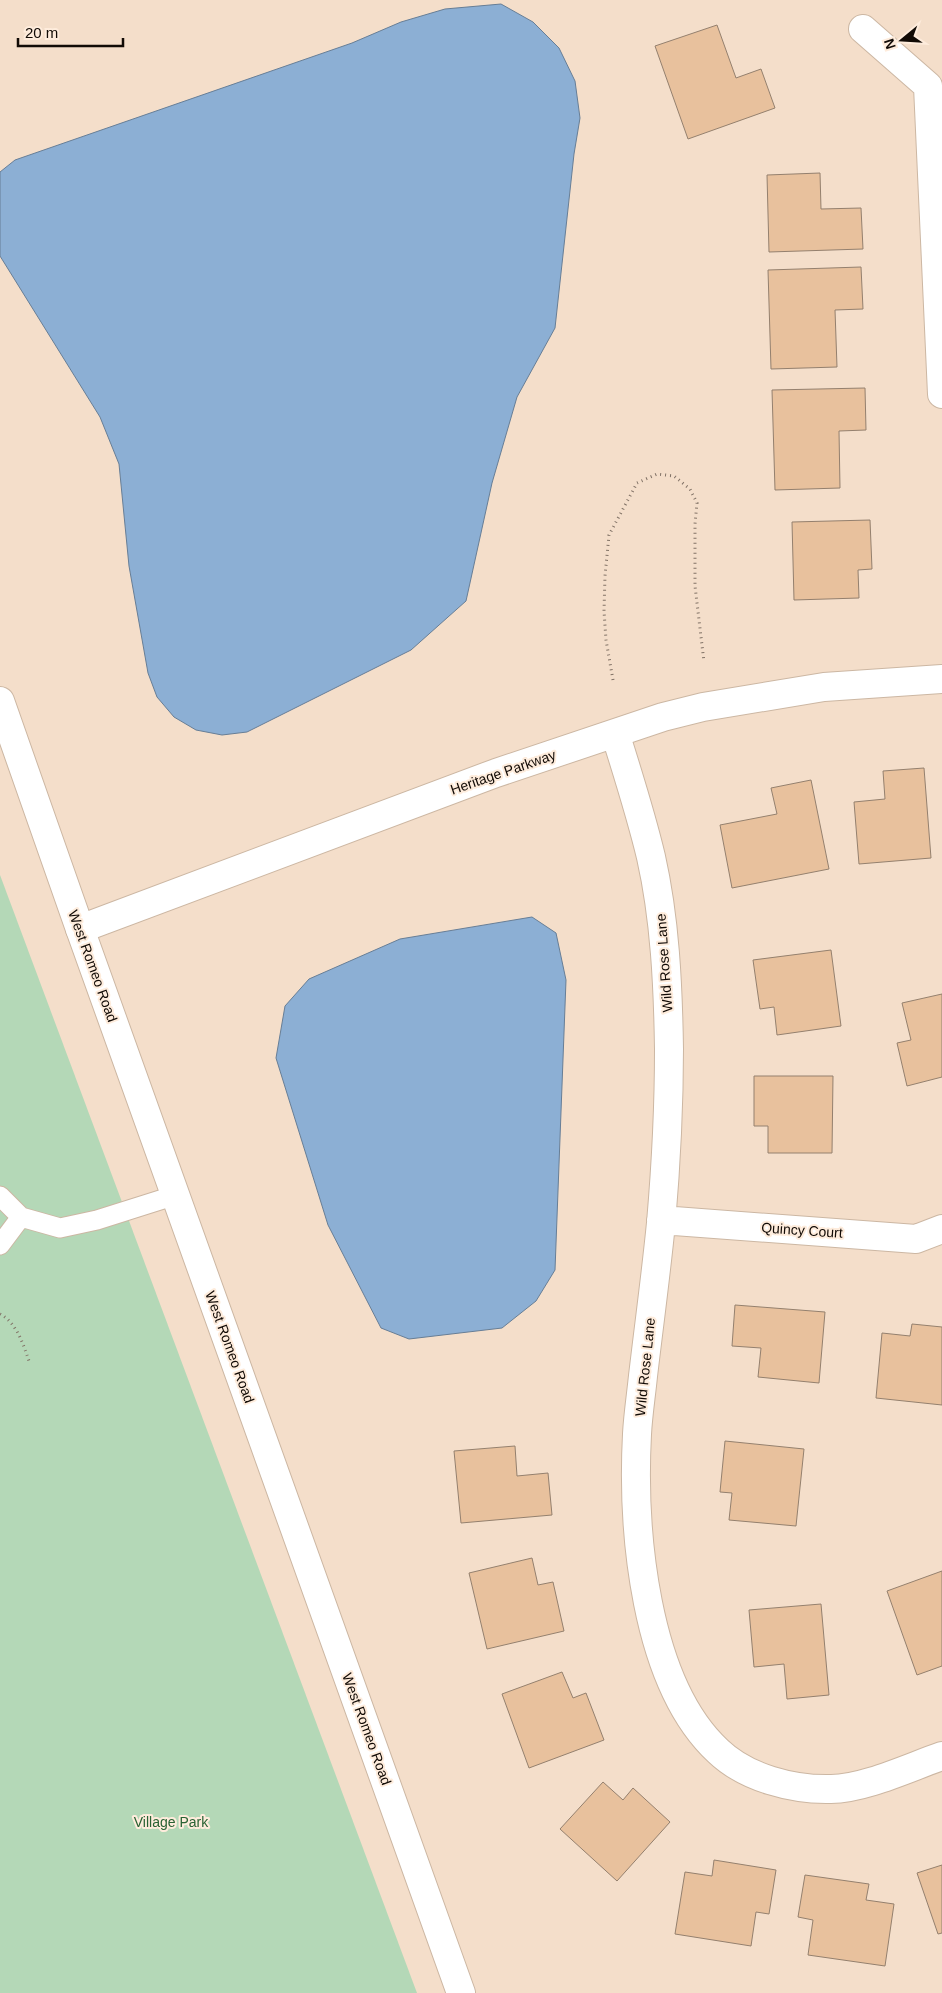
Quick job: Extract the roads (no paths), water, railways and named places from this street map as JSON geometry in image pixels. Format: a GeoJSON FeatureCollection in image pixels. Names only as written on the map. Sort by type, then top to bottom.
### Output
{"type":"FeatureCollection","features":[{"type":"Feature","properties":{"kind":"street"},"geometry":{"type":"LineString","coordinates":[[863,29],[928,86],[942,394]]}},
{"type":"Feature","properties":{"kind":"street","name":"Heritage Parkway"},"geometry":{"type":"LineString","coordinates":[[80,929],[496,773],[664,716],[824,687],[942,679]]}},
{"type":"Feature","properties":{"kind":"street","name":"West Romeo Road"},"geometry":{"type":"LineString","coordinates":[[0,702],[461,1993]]}},
{"type":"Feature","properties":{"kind":"street","name":"Wild Rose Lane"},"geometry":{"type":"LineString","coordinates":[[615,733],[649,850],[662,918],[668,1001],[669,1050],[661,1220],[637,1434],[637,1512],[643,1571],[656,1638],[673,1686],[691,1719],[718,1751],[741,1767],[786,1785],[835,1789],[864,1783],[942,1756]]}},
{"type":"Feature","properties":{"kind":"street","name":"Quincy Court"},"geometry":{"type":"LineString","coordinates":[[661,1220],[916,1239],[942,1229]]}},
{"type":"Feature","properties":{"kind":"lane"},"geometry":{"type":"LineString","coordinates":[[0,1196],[21,1217],[60,1228],[97,1220],[176,1195]]}},
{"type":"Feature","properties":{"kind":"lane"},"geometry":{"type":"LineString","coordinates":[[0,1245],[21,1217]]}},
{"type":"Feature","properties":{"kind":"water"},"geometry":{"type":"Polygon","coordinates":[[[501,4],[533,22],[559,48],[575,81],[580,118],[574,154],[555,328],[517,397],[492,483],[466,601],[411,650],[247,732],[222,735],[196,730],[174,717],[157,697],[148,673],[129,566],[119,464],[100,417],[0,256],[0,172],[15,160],[352,43],[401,22],[445,9],[501,4]]]}},
{"type":"Feature","properties":{"kind":"water"},"geometry":{"type":"Polygon","coordinates":[[[532,917],[556,933],[566,980],[555,1270],[536,1301],[502,1328],[409,1339],[381,1328],[328,1225],[276,1058],[285,1006],[309,979],[400,939],[532,917]]]}},
{"type":"Feature","properties":{"kind":"park label","name":"Village Park"},"geometry":{"type":"Point","coordinates":[171,1822]}}]}
